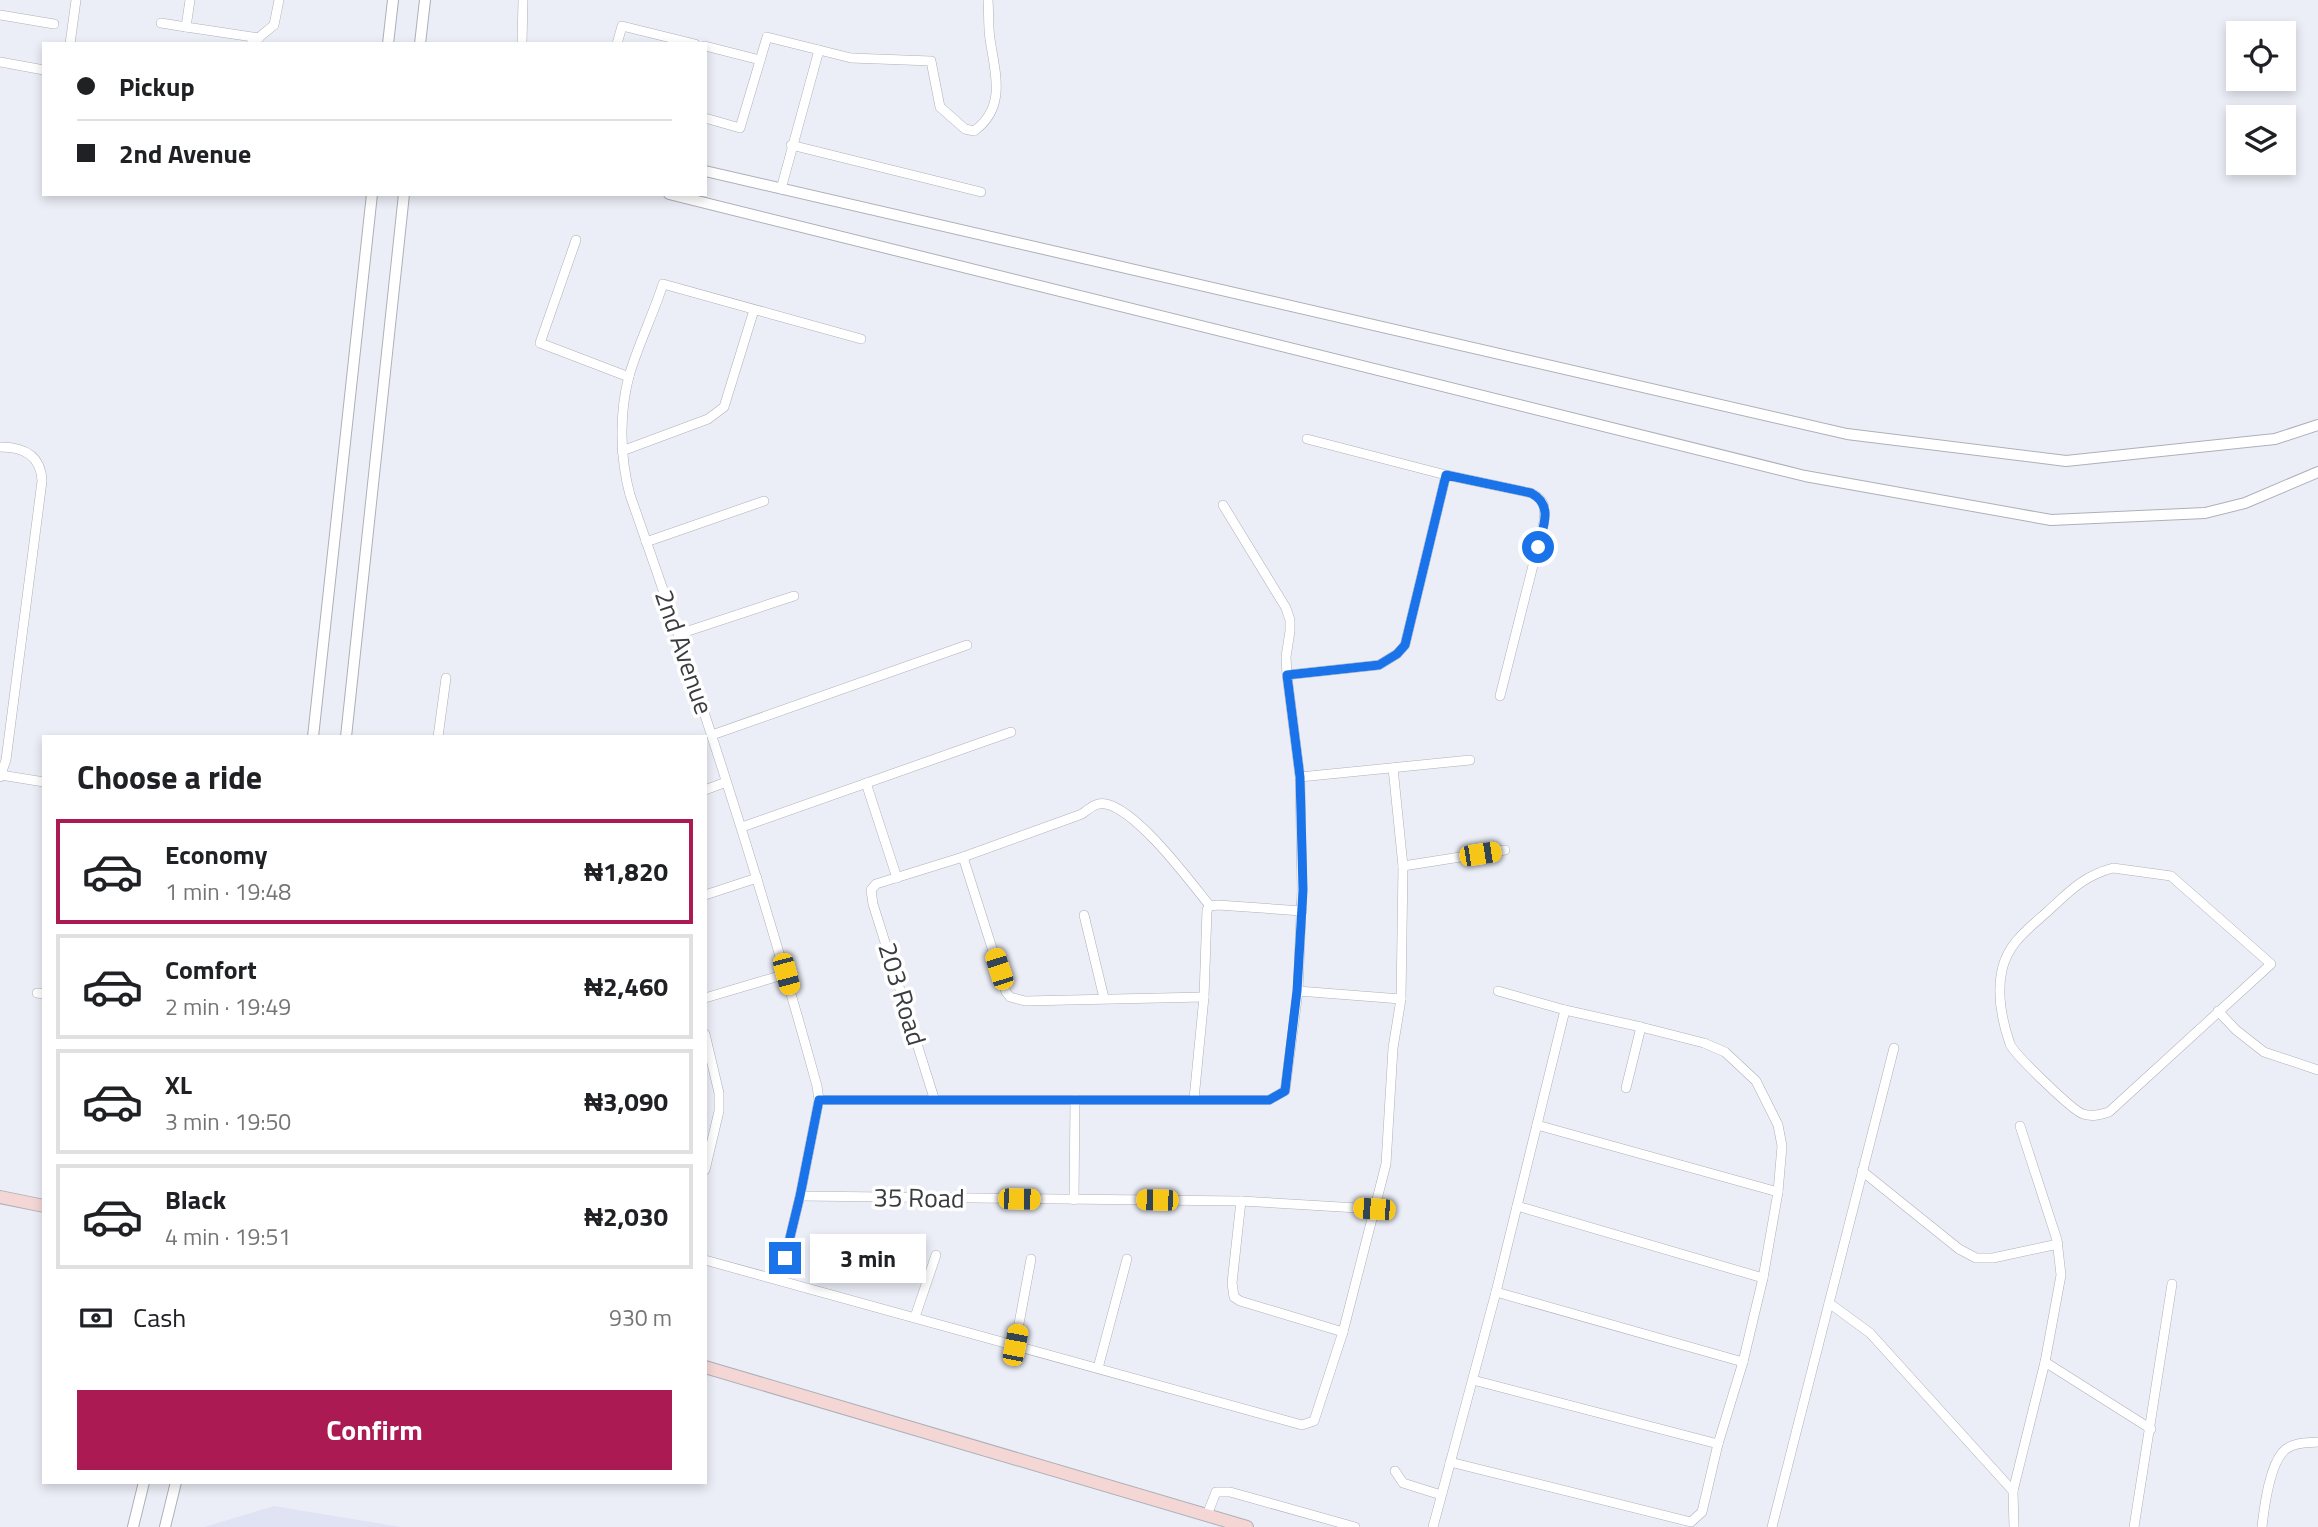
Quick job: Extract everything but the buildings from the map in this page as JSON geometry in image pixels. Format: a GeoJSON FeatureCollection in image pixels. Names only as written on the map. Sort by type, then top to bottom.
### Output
{"type":"FeatureCollection","features":[{"type":"Feature","properties":{"kind":"main road"},"geometry":{"type":"LineString","coordinates":[[0,1197],[42,1206]]}},
{"type":"Feature","properties":{"kind":"main road"},"geometry":{"type":"LineString","coordinates":[[707,1368],[1247,1527]]}},
{"type":"Feature","properties":{"kind":"street"},"geometry":{"type":"LineString","coordinates":[[70,42],[76,0]]}},
{"type":"Feature","properties":{"kind":"street"},"geometry":{"type":"LineString","coordinates":[[186,27],[190,0]]}},
{"type":"Feature","properties":{"kind":"street"},"geometry":{"type":"LineString","coordinates":[[161,23],[255,41],[274,25],[279,0]]}},
{"type":"Feature","properties":{"kind":"street"},"geometry":{"type":"LineString","coordinates":[[388,42],[393,0]]}},
{"type":"Feature","properties":{"kind":"street"},"geometry":{"type":"LineString","coordinates":[[420,42],[425,0]]}},
{"type":"Feature","properties":{"kind":"street"},"geometry":{"type":"LineString","coordinates":[[522,42],[523,0]]}},
{"type":"Feature","properties":{"kind":"street"},"geometry":{"type":"LineString","coordinates":[[707,119],[740,128],[767,37],[851,58],[931,61],[940,107],[965,129],[974,131],[987,122],[993,109],[997,85],[989,34],[988,0]]}},
{"type":"Feature","properties":{"kind":"street"},"geometry":{"type":"LineString","coordinates":[[0,15],[54,24]]}},
{"type":"Feature","properties":{"kind":"street"},"geometry":{"type":"LineString","coordinates":[[618,42],[622,26],[687,42]]}},
{"type":"Feature","properties":{"kind":"street"},"geometry":{"type":"LineString","coordinates":[[707,47],[760,60]]}},
{"type":"Feature","properties":{"kind":"street"},"geometry":{"type":"LineString","coordinates":[[781,189],[819,50]]}},
{"type":"Feature","properties":{"kind":"street"},"geometry":{"type":"LineString","coordinates":[[0,62],[42,70]]}},
{"type":"Feature","properties":{"kind":"street"},"geometry":{"type":"LineString","coordinates":[[792,145],[981,192]]}},
{"type":"Feature","properties":{"kind":"street"},"geometry":{"type":"LineString","coordinates":[[707,171],[1847,434],[2066,461],[2275,439],[2318,425]]}},
{"type":"Feature","properties":{"kind":"street"},"geometry":{"type":"LineString","coordinates":[[313,735],[372,196]]}},
{"type":"Feature","properties":{"kind":"street"},"geometry":{"type":"LineString","coordinates":[[346,735],[404,196]]}},
{"type":"Feature","properties":{"kind":"street"},"geometry":{"type":"LineString","coordinates":[[677,196],[1805,476],[2051,520],[2205,513],[2245,503],[2318,472]]}},
{"type":"Feature","properties":{"kind":"street"},"geometry":{"type":"LineString","coordinates":[[576,240],[540,344],[629,377]]}},
{"type":"Feature","properties":{"kind":"street","name":"2nd Avenue"},"geometry":{"type":"LineString","coordinates":[[754,310],[663,284],[629,377],[624,406],[622,451],[626,484],[679,634],[742,827],[817,1086],[819,1100],[780,1279]]}},
{"type":"Feature","properties":{"kind":"street"},"geometry":{"type":"LineString","coordinates":[[622,451],[717,414],[728,398],[754,310],[861,339]]}},
{"type":"Feature","properties":{"kind":"street"},"geometry":{"type":"LineString","coordinates":[[1307,439],[1446,475],[1531,493],[1541,498],[1545,507],[1544,522],[1500,695]]}},
{"type":"Feature","properties":{"kind":"street"},"geometry":{"type":"LineString","coordinates":[[0,447],[15,447],[27,451],[42,472],[6,760],[1,776],[42,782]]}},
{"type":"Feature","properties":{"kind":"street"},"geometry":{"type":"LineString","coordinates":[[1287,675],[1379,665],[1397,654],[1405,645],[1446,475]]}},
{"type":"Feature","properties":{"kind":"street"},"geometry":{"type":"LineString","coordinates":[[646,542],[764,501]]}},
{"type":"Feature","properties":{"kind":"street"},"geometry":{"type":"LineString","coordinates":[[819,1100],[1269,1100],[1285,1091],[1297,991],[1302,911],[1300,777],[1286,657],[1290,620],[1286,608],[1223,505]]}},
{"type":"Feature","properties":{"kind":"street"},"geometry":{"type":"LineString","coordinates":[[679,634],[794,596]]}},
{"type":"Feature","properties":{"kind":"street"},"geometry":{"type":"LineString","coordinates":[[712,735],[967,645]]}},
{"type":"Feature","properties":{"kind":"street"},"geometry":{"type":"LineString","coordinates":[[438,735],[446,678]]}},
{"type":"Feature","properties":{"kind":"street"},"geometry":{"type":"LineString","coordinates":[[742,827],[1011,732]]}},
{"type":"Feature","properties":{"kind":"street"},"geometry":{"type":"LineString","coordinates":[[1300,777],[1470,760]]}},
{"type":"Feature","properties":{"kind":"street"},"geometry":{"type":"LineString","coordinates":[[707,1261],[1302,1424],[1314,1421],[1318,1416],[1343,1332],[1387,1164],[1393,1048],[1401,999],[1403,866],[1393,768]]}},
{"type":"Feature","properties":{"kind":"street"},"geometry":{"type":"LineString","coordinates":[[707,789],[726,782]]}},
{"type":"Feature","properties":{"kind":"street"},"geometry":{"type":"LineString","coordinates":[[866,783],[897,878],[1082,814],[1094,804],[1105,804],[1121,810],[1171,857],[1210,906],[1302,911]]}},
{"type":"Feature","properties":{"kind":"street"},"geometry":{"type":"LineString","coordinates":[[1403,866],[1505,850]]}},
{"type":"Feature","properties":{"kind":"street"},"geometry":{"type":"LineString","coordinates":[[963,857],[1006,992],[1010,997],[1025,1001],[1204,997]]}},
{"type":"Feature","properties":{"kind":"street"},"geometry":{"type":"LineString","coordinates":[[2113,867],[2171,876],[2271,964],[2218,1011],[2109,1112],[2090,1116],[2080,1114],[2011,1046],[1999,991],[2002,967],[2017,938],[2079,882],[2097,872],[2113,867]]}},
{"type":"Feature","properties":{"kind":"street"},"geometry":{"type":"LineString","coordinates":[[707,894],[757,878]]}},
{"type":"Feature","properties":{"kind":"street","name":"203 Road"},"geometry":{"type":"LineString","coordinates":[[897,878],[876,884],[871,890],[873,904],[934,1098]]}},
{"type":"Feature","properties":{"kind":"street"},"geometry":{"type":"LineString","coordinates":[[1194,1099],[1204,997],[1206,916],[1210,906]]}},
{"type":"Feature","properties":{"kind":"street"},"geometry":{"type":"LineString","coordinates":[[1084,915],[1104,998]]}},
{"type":"Feature","properties":{"kind":"street"},"geometry":{"type":"LineString","coordinates":[[707,997],[786,974]]}},
{"type":"Feature","properties":{"kind":"street"},"geometry":{"type":"LineString","coordinates":[[1297,991],[1401,999]]}},
{"type":"Feature","properties":{"kind":"street"},"geometry":{"type":"LineString","coordinates":[[1450,1462],[1690,1522],[1702,1512],[1718,1444],[1744,1362],[1763,1278],[1778,1192],[1782,1146],[1777,1125],[1756,1081],[1725,1052],[1704,1043],[1498,992]]}},
{"type":"Feature","properties":{"kind":"street"},"geometry":{"type":"LineString","coordinates":[[1433,1527],[1496,1292],[1565,1010]]}},
{"type":"Feature","properties":{"kind":"street"},"geometry":{"type":"LineString","coordinates":[[2218,1011],[2236,1030],[2264,1052],[2318,1070]]}},
{"type":"Feature","properties":{"kind":"street"},"geometry":{"type":"LineString","coordinates":[[1626,1088],[1641,1027]]}},
{"type":"Feature","properties":{"kind":"street"},"geometry":{"type":"LineString","coordinates":[[707,1042],[719,1093],[719,1111],[707,1162]]}},
{"type":"Feature","properties":{"kind":"street"},"geometry":{"type":"LineString","coordinates":[[1772,1527],[1894,1048]]}},
{"type":"Feature","properties":{"kind":"street"},"geometry":{"type":"LineString","coordinates":[[1074,1200],[1075,1100]]}},
{"type":"Feature","properties":{"kind":"street"},"geometry":{"type":"LineString","coordinates":[[1537,1125],[1778,1192]]}},
{"type":"Feature","properties":{"kind":"street"},"geometry":{"type":"LineString","coordinates":[[2014,1527],[2013,1491],[2045,1362],[2061,1275],[2057,1244],[2020,1126]]}},
{"type":"Feature","properties":{"kind":"street"},"geometry":{"type":"LineString","coordinates":[[1862,1171],[1959,1250],[1976,1258],[1993,1258],[2057,1244]]}},
{"type":"Feature","properties":{"kind":"street","name":"35 Road"},"geometry":{"type":"LineString","coordinates":[[800,1196],[1241,1201],[1374,1209]]}},
{"type":"Feature","properties":{"kind":"street"},"geometry":{"type":"LineString","coordinates":[[1241,1201],[1232,1283],[1234,1297],[1343,1332]]}},
{"type":"Feature","properties":{"kind":"street"},"geometry":{"type":"LineString","coordinates":[[1517,1206],[1763,1278]]}},
{"type":"Feature","properties":{"kind":"street"},"geometry":{"type":"LineString","coordinates":[[915,1317],[936,1255]]}},
{"type":"Feature","properties":{"kind":"street"},"geometry":{"type":"LineString","coordinates":[[1015,1345],[1031,1259]]}},
{"type":"Feature","properties":{"kind":"street"},"geometry":{"type":"LineString","coordinates":[[1098,1368],[1127,1259]]}},
{"type":"Feature","properties":{"kind":"street"},"geometry":{"type":"LineString","coordinates":[[2134,1527],[2172,1284]]}},
{"type":"Feature","properties":{"kind":"street"},"geometry":{"type":"LineString","coordinates":[[1496,1292],[1744,1362]]}},
{"type":"Feature","properties":{"kind":"street"},"geometry":{"type":"LineString","coordinates":[[1829,1303],[1870,1333],[2013,1491]]}},
{"type":"Feature","properties":{"kind":"street"},"geometry":{"type":"LineString","coordinates":[[2045,1362],[2151,1429]]}},
{"type":"Feature","properties":{"kind":"street"},"geometry":{"type":"LineString","coordinates":[[1473,1380],[1718,1444]]}},
{"type":"Feature","properties":{"kind":"street"},"geometry":{"type":"LineString","coordinates":[[2262,1527],[2265,1501],[2276,1462],[2284,1450],[2297,1444],[2318,1442]]}},
{"type":"Feature","properties":{"kind":"street"},"geometry":{"type":"LineString","coordinates":[[1395,1471],[1403,1483],[1441,1495]]}},
{"type":"Feature","properties":{"kind":"street"},"geometry":{"type":"LineString","coordinates":[[133,1527],[144,1484]]}},
{"type":"Feature","properties":{"kind":"street"},"geometry":{"type":"LineString","coordinates":[[165,1527],[176,1484]]}},
{"type":"Feature","properties":{"kind":"street"},"geometry":{"type":"LineString","coordinates":[[1207,1516],[1216,1492],[1230,1492],[1355,1527]]}},
{"type":"Feature","properties":{"kind":"shaded area"},"geometry":{"type":"Polygon","coordinates":[[[274,1506],[401,1527],[204,1527],[274,1506]]]}},
{"type":"Feature","properties":{"kind":"route"},"geometry":{"type":"LineString","coordinates":[[785,1258],[819,1100],[1269,1100],[1285,1091],[1297,991],[1303,890],[1300,777],[1293,739],[1287,675],[1379,665],[1390,660],[1405,645],[1446,475],[1531,493],[1541,498],[1545,507],[1538,547]]}}]}
